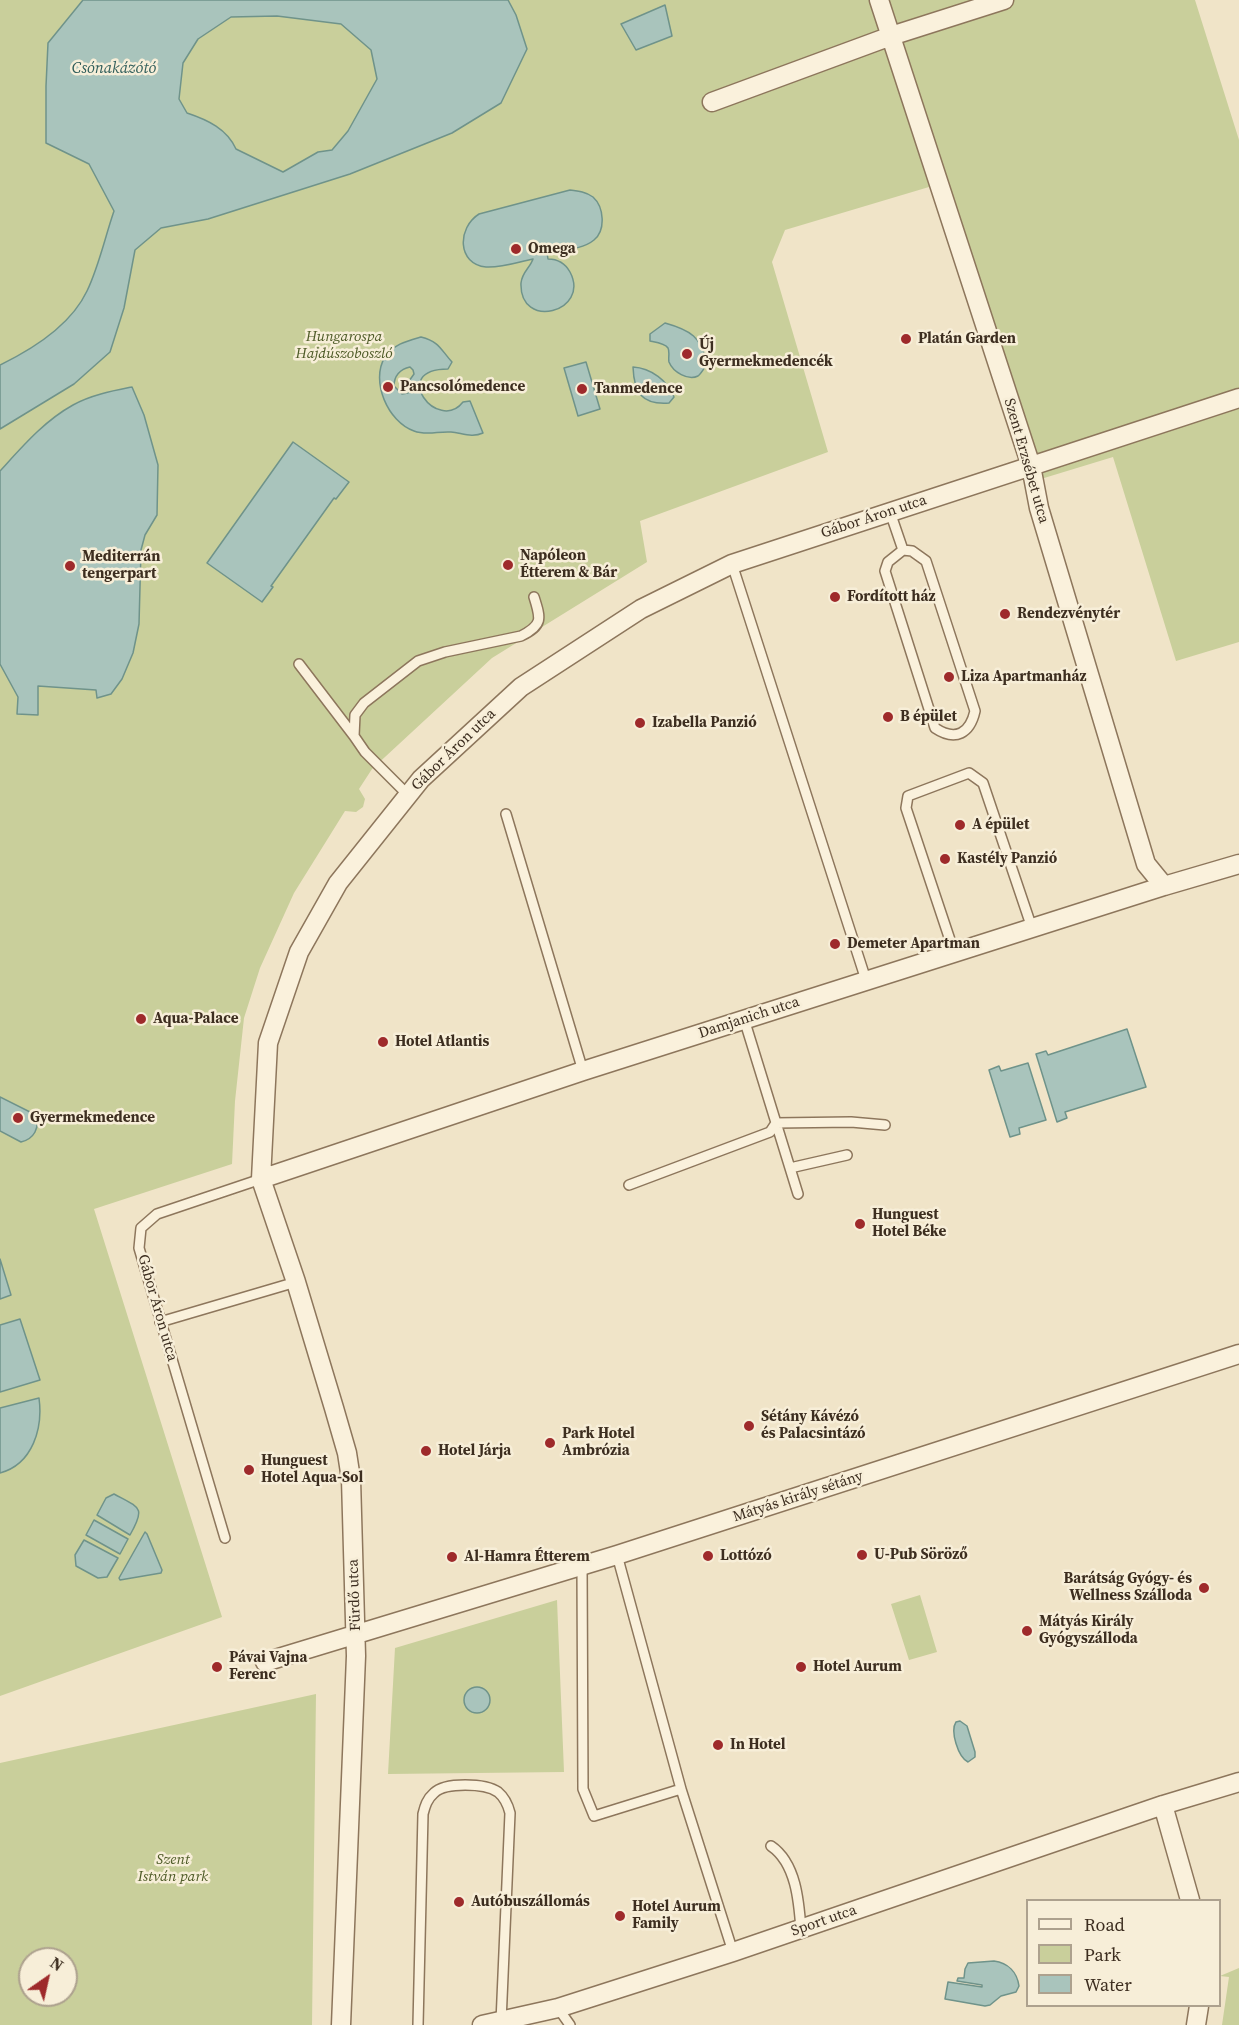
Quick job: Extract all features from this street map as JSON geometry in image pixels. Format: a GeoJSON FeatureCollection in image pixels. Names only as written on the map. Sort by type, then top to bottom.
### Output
{"type":"FeatureCollection","features":[{"type":"Feature","properties":{"kind":"street","name":"Szent Erzsébet utca"},"geometry":{"type":"LineString","coordinates":[[879,0],[1031,466],[1039,508],[1146,864],[1164,886]]}},
{"type":"Feature","properties":{"kind":"street"},"geometry":{"type":"LineString","coordinates":[[712,102],[891,36],[1004,0]]}},
{"type":"Feature","properties":{"kind":"street","name":"Gábor Áron utca"},"geometry":{"type":"LineString","coordinates":[[261,1179],[268,1043],[298,952],[338,883],[421,779],[521,687],[641,609],[732,564],[1239,398]]}},
{"type":"Feature","properties":{"kind":"street","name":"Damjanich utca"},"geometry":{"type":"LineString","coordinates":[[261,1179],[744,1019],[1239,864]]}},
{"type":"Feature","properties":{"kind":"street","name":"Fürdő utca"},"geometry":{"type":"LineString","coordinates":[[261,1179],[296,1282],[347,1454],[351,1479],[356,1635],[340,2025]]}},
{"type":"Feature","properties":{"kind":"street","name":"Mátyás király sétány"},"geometry":{"type":"LineString","coordinates":[[356,1635],[617,1555],[1239,1354]]}},
{"type":"Feature","properties":{"kind":"street"},"geometry":{"type":"LineString","coordinates":[[265,1662],[356,1635]]}},
{"type":"Feature","properties":{"kind":"street","name":"Sport utca"},"geometry":{"type":"LineString","coordinates":[[482,2025],[558,2008],[733,1953],[1163,1805],[1239,1782]]}},
{"type":"Feature","properties":{"kind":"street"},"geometry":{"type":"LineString","coordinates":[[1163,1805],[1190,1899]]}},
{"type":"Feature","properties":{"kind":"street"},"geometry":{"type":"LineString","coordinates":[[1196,2025],[1199,2007]]}},
{"type":"Feature","properties":{"kind":"lane"},"geometry":{"type":"LineString","coordinates":[[890,512],[903,550]]}},
{"type":"Feature","properties":{"kind":"lane"},"geometry":{"type":"LineString","coordinates":[[903,550],[912,551],[926,561],[975,711],[972,722],[966,730],[959,734],[949,735],[935,728],[885,571],[888,562],[903,550]]}},
{"type":"Feature","properties":{"kind":"lane"},"geometry":{"type":"LineString","coordinates":[[732,564],[866,980]]}},
{"type":"Feature","properties":{"kind":"lane"},"geometry":{"type":"LineString","coordinates":[[354,736],[355,715],[364,703],[418,662],[445,652],[521,636],[533,630],[538,624],[540,615],[534,597]]}},
{"type":"Feature","properties":{"kind":"lane"},"geometry":{"type":"LineString","coordinates":[[299,664],[365,752],[408,795]]}},
{"type":"Feature","properties":{"kind":"lane"},"geometry":{"type":"LineString","coordinates":[[954,952],[906,808],[908,796],[969,774],[982,783],[1032,928]]}},
{"type":"Feature","properties":{"kind":"lane"},"geometry":{"type":"LineString","coordinates":[[506,814],[583,1071]]}},
{"type":"Feature","properties":{"kind":"lane"},"geometry":{"type":"LineString","coordinates":[[744,1019],[798,1194]]}},
{"type":"Feature","properties":{"kind":"lane"},"geometry":{"type":"LineString","coordinates":[[776,1124],[851,1122],[885,1125]]}},
{"type":"Feature","properties":{"kind":"lane"},"geometry":{"type":"LineString","coordinates":[[629,1185],[770,1132],[776,1124]]}},
{"type":"Feature","properties":{"kind":"lane"},"geometry":{"type":"LineString","coordinates":[[790,1168],[847,1155]]}},
{"type":"Feature","properties":{"kind":"lane","name":"Gábor Áron utca"},"geometry":{"type":"LineString","coordinates":[[225,1538],[139,1248],[141,1228],[157,1214],[261,1179]]}},
{"type":"Feature","properties":{"kind":"lane"},"geometry":{"type":"LineString","coordinates":[[160,1322],[296,1282]]}},
{"type":"Feature","properties":{"kind":"lane"},"geometry":{"type":"LineString","coordinates":[[617,1555],[681,1789],[733,1953]]}},
{"type":"Feature","properties":{"kind":"lane"},"geometry":{"type":"LineString","coordinates":[[582,1565],[583,1789],[594,1816],[681,1789]]}},
{"type":"Feature","properties":{"kind":"lane"},"geometry":{"type":"LineString","coordinates":[[418,2025],[423,1814],[426,1803],[436,1791],[454,1785],[490,1788],[502,1797],[510,1813],[501,2022]]}},
{"type":"Feature","properties":{"kind":"lane"},"geometry":{"type":"LineString","coordinates":[[771,1846],[780,1852],[787,1863],[799,1907],[801,1929]]}},
{"type":"Feature","properties":{"kind":"lane"},"geometry":{"type":"LineString","coordinates":[[558,2008],[570,2025]]}},
{"type":"Feature","properties":{"kind":"green space","name":"Hungarospa Hajdúszoboszló"},"geometry":{"type":"Polygon","coordinates":[[[0,0],[970,0],[975,12],[1013,0],[1195,0],[1239,140],[1239,642],[1176,661],[1113,457],[1031,482],[939,184],[785,230],[772,262],[828,452],[640,521],[647,562],[492,658],[372,769],[359,789],[365,799],[363,807],[356,812],[345,811],[294,893],[260,968],[244,1018],[235,1101],[232,1164],[94,1209],[222,1617],[0,1696],[0,0]]]}},
{"type":"Feature","properties":{"kind":"green space"},"geometry":{"type":"Polygon","coordinates":[[[920,1595],[937,1652],[909,1660],[891,1604],[920,1595]]]}},
{"type":"Feature","properties":{"kind":"green space"},"geometry":{"type":"Polygon","coordinates":[[[557,1600],[564,1772],[388,1774],[395,1648],[557,1600]]]}},
{"type":"Feature","properties":{"kind":"green space","name":"Szent István park"},"geometry":{"type":"Polygon","coordinates":[[[316,1694],[312,2025],[0,2025],[0,1763],[316,1694]]]}},
{"type":"Feature","properties":{"kind":"green space"},"geometry":{"type":"Polygon","coordinates":[[[1239,1968],[1239,2025],[1222,2025],[1229,1977],[1221,1976],[1239,1968]]]}},
{"type":"Feature","properties":{"kind":"water","name":"Csónakázótó"},"geometry":{"type":"Polygon","coordinates":[[[83,0],[508,0],[516,15],[527,49],[501,103],[452,133],[350,174],[208,219],[161,228],[135,250],[124,308],[110,352],[74,384],[0,429],[0,365],[50,335],[80,303],[95,272],[114,211],[89,164],[46,143],[48,43],[83,0]],[[277,16],[231,17],[198,39],[183,63],[179,99],[187,113],[216,126],[228,136],[236,149],[283,172],[318,152],[332,150],[348,131],[377,79],[371,50],[341,24],[277,16]]]}},
{"type":"Feature","properties":{"kind":"water"},"geometry":{"type":"Polygon","coordinates":[[[665,5],[672,36],[636,50],[621,24],[665,5]]]}},
{"type":"Feature","properties":{"kind":"water","name":"Omega"},"geometry":{"type":"Polygon","coordinates":[[[570,190],[588,194],[597,201],[602,225],[598,236],[589,243],[578,248],[547,253],[548,259],[566,266],[574,286],[571,297],[563,306],[553,311],[541,311],[531,307],[523,298],[521,283],[533,259],[498,267],[476,264],[465,253],[464,236],[472,220],[479,214],[570,190]]]}},
{"type":"Feature","properties":{"kind":"water","name":"Új Gyermekmedencék"},"geometry":{"type":"Polygon","coordinates":[[[665,323],[688,332],[702,347],[707,364],[698,376],[690,377],[677,372],[669,362],[667,346],[650,341],[650,334],[665,323]]]}},
{"type":"Feature","properties":{"kind":"water","name":"Pancsolómedence"},"geometry":{"type":"Polygon","coordinates":[[[421,337],[439,346],[452,362],[448,369],[430,372],[422,379],[420,388],[424,398],[431,406],[442,410],[453,410],[463,402],[470,401],[483,433],[471,435],[414,431],[396,419],[389,410],[381,389],[380,377],[385,357],[401,344],[421,337]],[[410,367],[406,368],[396,376],[394,386],[402,394],[408,393],[409,381],[414,374],[410,367]]]}},
{"type":"Feature","properties":{"kind":"water","name":"Tanmedence"},"geometry":{"type":"Polygon","coordinates":[[[586,362],[600,409],[578,416],[564,368],[586,362]]]}},
{"type":"Feature","properties":{"kind":"water","name":"Új Gyermekmedencék"},"geometry":{"type":"Polygon","coordinates":[[[633,367],[652,373],[668,386],[674,397],[669,403],[652,402],[641,396],[635,384],[633,367]]]}},
{"type":"Feature","properties":{"kind":"water","name":"Mediterrán tengerpart"},"geometry":{"type":"Polygon","coordinates":[[[132,387],[144,415],[158,465],[157,515],[145,535],[141,550],[139,624],[133,653],[122,679],[111,694],[97,698],[96,690],[38,686],[38,715],[17,714],[18,697],[0,664],[0,471],[34,435],[62,411],[87,399],[132,387]]]}},
{"type":"Feature","properties":{"kind":"water"},"geometry":{"type":"Polygon","coordinates":[[[293,442],[349,482],[336,499],[334,498],[262,602],[207,563],[293,442]]]}},
{"type":"Feature","properties":{"kind":"water"},"geometry":{"type":"Polygon","coordinates":[[[1127,1029],[1146,1087],[1065,1112],[1067,1118],[1057,1122],[1036,1054],[1046,1051],[1048,1055],[1127,1029]]]}},
{"type":"Feature","properties":{"kind":"water"},"geometry":{"type":"Polygon","coordinates":[[[1028,1063],[1046,1120],[1019,1128],[1020,1134],[1010,1137],[989,1070],[999,1066],[1001,1071],[1028,1063]]]}},
{"type":"Feature","properties":{"kind":"water","name":"Gyermekmedence"},"geometry":{"type":"Polygon","coordinates":[[[0,1097],[36,1115],[36,1128],[33,1136],[21,1142],[0,1131],[0,1097]]]}},
{"type":"Feature","properties":{"kind":"water"},"geometry":{"type":"Polygon","coordinates":[[[0,1259],[11,1295],[0,1299],[0,1259]]]}},
{"type":"Feature","properties":{"kind":"water"},"geometry":{"type":"Polygon","coordinates":[[[20,1319],[40,1380],[0,1392],[0,1325],[20,1319]]]}},
{"type":"Feature","properties":{"kind":"water"},"geometry":{"type":"Polygon","coordinates":[[[39,1398],[37,1433],[28,1453],[21,1462],[0,1473],[0,1408],[39,1398]]]}},
{"type":"Feature","properties":{"kind":"water"},"geometry":{"type":"Polygon","coordinates":[[[114,1494],[138,1509],[138,1519],[130,1535],[97,1515],[106,1498],[114,1494]]]}},
{"type":"Feature","properties":{"kind":"water"},"geometry":{"type":"Polygon","coordinates":[[[94,1520],[128,1539],[120,1554],[86,1535],[94,1520]]]}},
{"type":"Feature","properties":{"kind":"water"},"geometry":{"type":"Polygon","coordinates":[[[145,1532],[162,1570],[161,1573],[120,1580],[119,1578],[145,1532]]]}},
{"type":"Feature","properties":{"kind":"water"},"geometry":{"type":"Polygon","coordinates":[[[84,1540],[118,1558],[107,1577],[98,1578],[76,1566],[75,1555],[84,1540]]]}},
{"type":"Feature","properties":{"kind":"water"},"geometry":{"type":"Polygon","coordinates":[[[477,1687],[486,1691],[490,1700],[486,1709],[477,1713],[468,1709],[464,1700],[468,1691],[477,1687]]]}},
{"type":"Feature","properties":{"kind":"water"},"geometry":{"type":"Polygon","coordinates":[[[960,1721],[967,1726],[975,1752],[975,1757],[968,1762],[958,1750],[955,1737],[954,1726],[960,1721]]]}},
{"type":"Feature","properties":{"kind":"water"},"geometry":{"type":"Polygon","coordinates":[[[994,1961],[1008,1966],[1014,1972],[1019,1986],[1016,1992],[1001,1996],[990,2005],[985,2006],[945,1999],[948,1982],[982,1987],[982,1985],[957,1981],[958,1978],[964,1978],[968,1963],[994,1961]]]}},
{"type":"Feature","properties":{"kind":"place","name":"Omega"},"geometry":{"type":"Point","coordinates":[516,249]}},
{"type":"Feature","properties":{"kind":"place","name":"Platán Garden"},"geometry":{"type":"Point","coordinates":[906,339]}},
{"type":"Feature","properties":{"kind":"place","name":"Új Gyermekmedencék"},"geometry":{"type":"Point","coordinates":[687,354]}},
{"type":"Feature","properties":{"kind":"place","name":"Pancsolómedence"},"geometry":{"type":"Point","coordinates":[388,387]}},
{"type":"Feature","properties":{"kind":"place","name":"Tanmedence"},"geometry":{"type":"Point","coordinates":[582,389]}},
{"type":"Feature","properties":{"kind":"place","name":"Napóleon Étterem & Bár"},"geometry":{"type":"Point","coordinates":[508,565]}},
{"type":"Feature","properties":{"kind":"place","name":"Mediterrán tengerpart"},"geometry":{"type":"Point","coordinates":[70,566]}},
{"type":"Feature","properties":{"kind":"place","name":"Fordított ház"},"geometry":{"type":"Point","coordinates":[835,597]}},
{"type":"Feature","properties":{"kind":"place","name":"Rendezvénytér"},"geometry":{"type":"Point","coordinates":[1005,614]}},
{"type":"Feature","properties":{"kind":"place","name":"Liza Apartmanház"},"geometry":{"type":"Point","coordinates":[949,677]}},
{"type":"Feature","properties":{"kind":"place","name":"B épület"},"geometry":{"type":"Point","coordinates":[888,717]}},
{"type":"Feature","properties":{"kind":"place","name":"Izabella Panzió"},"geometry":{"type":"Point","coordinates":[640,723]}},
{"type":"Feature","properties":{"kind":"place","name":"A épület"},"geometry":{"type":"Point","coordinates":[960,825]}},
{"type":"Feature","properties":{"kind":"place","name":"Kastély Panzió"},"geometry":{"type":"Point","coordinates":[945,859]}},
{"type":"Feature","properties":{"kind":"place","name":"Demeter Apartman"},"geometry":{"type":"Point","coordinates":[835,944]}},
{"type":"Feature","properties":{"kind":"place","name":"Aqua-Palace"},"geometry":{"type":"Point","coordinates":[141,1019]}},
{"type":"Feature","properties":{"kind":"place","name":"Hotel Atlantis"},"geometry":{"type":"Point","coordinates":[383,1042]}},
{"type":"Feature","properties":{"kind":"place","name":"Gyermekmedence"},"geometry":{"type":"Point","coordinates":[18,1118]}},
{"type":"Feature","properties":{"kind":"place","name":"Hunguest Hotel Béke"},"geometry":{"type":"Point","coordinates":[860,1224]}},
{"type":"Feature","properties":{"kind":"place","name":"Sétány Kávézó és Palacsintázó"},"geometry":{"type":"Point","coordinates":[749,1426]}},
{"type":"Feature","properties":{"kind":"place","name":"Park Hotel Ambrózia"},"geometry":{"type":"Point","coordinates":[550,1443]}},
{"type":"Feature","properties":{"kind":"place","name":"Hotel Járja"},"geometry":{"type":"Point","coordinates":[426,1451]}},
{"type":"Feature","properties":{"kind":"place","name":"Hunguest Hotel Aqua-Sol"},"geometry":{"type":"Point","coordinates":[249,1470]}},
{"type":"Feature","properties":{"kind":"place","name":"U-Pub Söröző"},"geometry":{"type":"Point","coordinates":[862,1555]}},
{"type":"Feature","properties":{"kind":"place","name":"Lottózó"},"geometry":{"type":"Point","coordinates":[708,1556]}},
{"type":"Feature","properties":{"kind":"place","name":"Al-Hamra Étterem"},"geometry":{"type":"Point","coordinates":[452,1557]}},
{"type":"Feature","properties":{"kind":"place","name":"Barátság Gyógy- és Wellness Szálloda"},"geometry":{"type":"Point","coordinates":[1204,1588]}},
{"type":"Feature","properties":{"kind":"place","name":"Mátyás Király Gyógyszálloda"},"geometry":{"type":"Point","coordinates":[1027,1631]}},
{"type":"Feature","properties":{"kind":"place","name":"Pávai Vajna Ferenc"},"geometry":{"type":"Point","coordinates":[217,1667]}},
{"type":"Feature","properties":{"kind":"place","name":"Hotel Aurum"},"geometry":{"type":"Point","coordinates":[801,1667]}},
{"type":"Feature","properties":{"kind":"place","name":"In Hotel"},"geometry":{"type":"Point","coordinates":[718,1745]}},
{"type":"Feature","properties":{"kind":"place","name":"Autóbuszállomás"},"geometry":{"type":"Point","coordinates":[459,1902]}},
{"type":"Feature","properties":{"kind":"place","name":"Hotel Aurum Family"},"geometry":{"type":"Point","coordinates":[620,1916]}}]}
